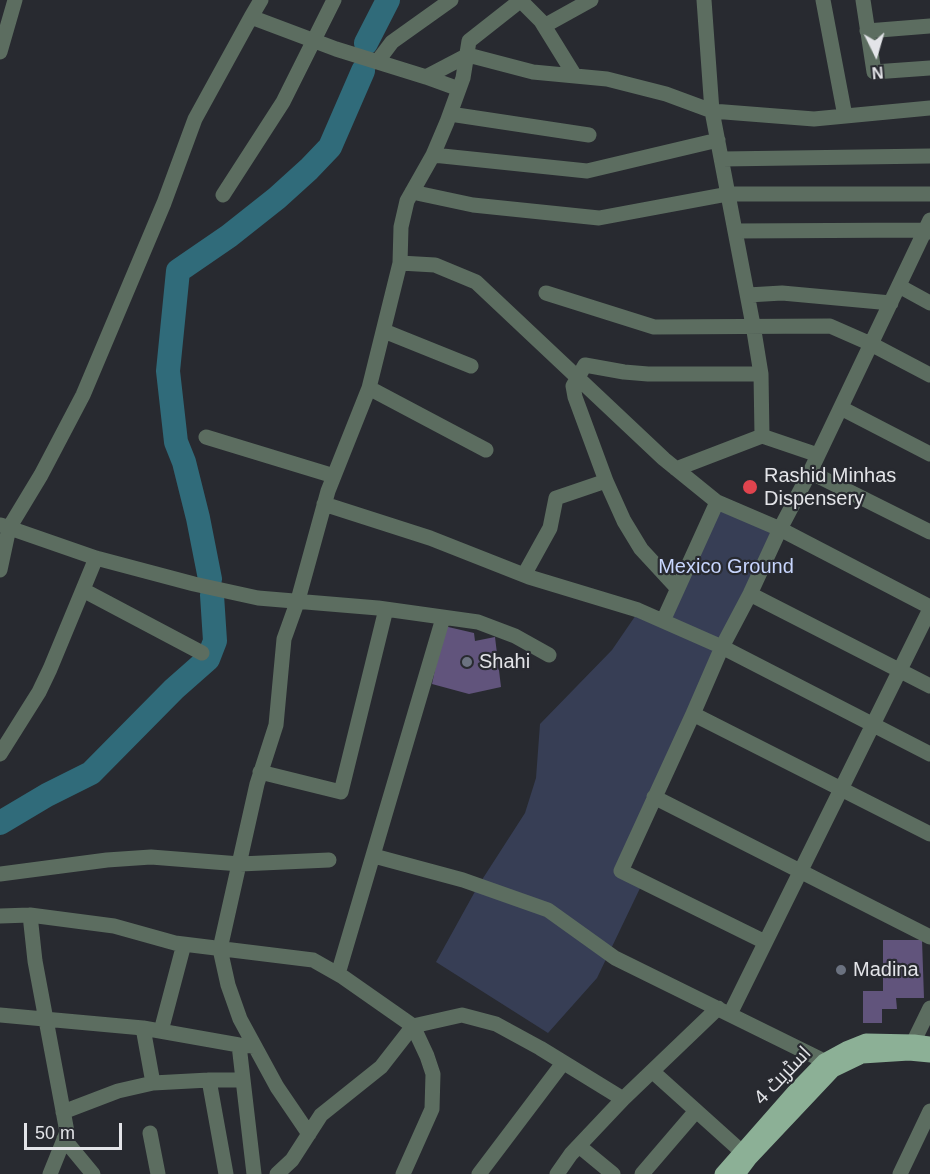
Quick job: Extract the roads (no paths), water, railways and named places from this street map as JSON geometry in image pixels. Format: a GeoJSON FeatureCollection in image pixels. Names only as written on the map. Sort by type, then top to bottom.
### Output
{"type":"FeatureCollection","features":[{"type":"Feature","properties":{"kind":"main road","name":"اسٹریٹ 4"},"geometry":{"type":"LineString","coordinates":[[722,1174],[824,1061],[866,1041],[911,1047],[930,1055]]}},
{"type":"Feature","properties":{"kind":"main road","name":"اسٹریٹ 4"},"geometry":{"type":"LineString","coordinates":[[738,1174],[750,1158],[833,1070],[862,1056],[930,1044]]}},
{"type":"Feature","properties":{"kind":"street"},"geometry":{"type":"LineString","coordinates":[[0,52],[15,0]]}},
{"type":"Feature","properties":{"kind":"street"},"geometry":{"type":"LineString","coordinates":[[0,570],[4,527],[41,475],[83,395],[165,202],[195,118],[261,0]]}},
{"type":"Feature","properties":{"kind":"street"},"geometry":{"type":"LineString","coordinates":[[223,195],[283,102],[334,0]]}},
{"type":"Feature","properties":{"kind":"street"},"geometry":{"type":"LineString","coordinates":[[377,62],[392,42],[451,0]]}},
{"type":"Feature","properties":{"kind":"street"},"geometry":{"type":"LineString","coordinates":[[254,1174],[243,1080],[247,1046],[228,985],[220,949],[256,784],[276,725],[284,639],[298,600],[324,504],[369,388],[400,263],[401,227],[406,201],[433,155],[450,114],[463,78],[468,55],[468,41],[520,0],[541,21],[575,76]]}},
{"type":"Feature","properties":{"kind":"street"},"geometry":{"type":"LineString","coordinates":[[544,26],[591,0]]}},
{"type":"Feature","properties":{"kind":"street"},"geometry":{"type":"LineString","coordinates":[[704,0],[712,111],[761,374],[762,436]]}},
{"type":"Feature","properties":{"kind":"street"},"geometry":{"type":"LineString","coordinates":[[823,0],[845,116]]}},
{"type":"Feature","properties":{"kind":"street"},"geometry":{"type":"LineString","coordinates":[[862,0],[874,72],[930,68]]}},
{"type":"Feature","properties":{"kind":"street"},"geometry":{"type":"LineString","coordinates":[[251,17],[459,89]]}},
{"type":"Feature","properties":{"kind":"street"},"geometry":{"type":"LineString","coordinates":[[867,31],[930,26]]}},
{"type":"Feature","properties":{"kind":"street"},"geometry":{"type":"LineString","coordinates":[[426,77],[468,55],[533,72],[607,80],[666,94],[712,111],[814,119],[930,108]]}},
{"type":"Feature","properties":{"kind":"street"},"geometry":{"type":"LineString","coordinates":[[450,114],[589,135]]}},
{"type":"Feature","properties":{"kind":"street"},"geometry":{"type":"LineString","coordinates":[[433,155],[587,171],[718,140]]}},
{"type":"Feature","properties":{"kind":"street"},"geometry":{"type":"LineString","coordinates":[[722,159],[930,156]]}},
{"type":"Feature","properties":{"kind":"street"},"geometry":{"type":"LineString","coordinates":[[412,192],[473,206],[599,218],[728,194],[930,194]]}},
{"type":"Feature","properties":{"kind":"street"},"geometry":{"type":"LineString","coordinates":[[735,231],[928,228],[722,647],[621,872],[765,942]]}},
{"type":"Feature","properties":{"kind":"street"},"geometry":{"type":"LineString","coordinates":[[400,263],[435,265],[476,282],[664,459],[717,502],[780,529],[930,608],[765,942],[724,1011],[622,1099],[557,1174]]}},
{"type":"Feature","properties":{"kind":"street"},"geometry":{"type":"LineString","coordinates":[[899,286],[930,303]]}},
{"type":"Feature","properties":{"kind":"street"},"geometry":{"type":"LineString","coordinates":[[546,292],[654,327],[830,326],[871,344],[930,375]]}},
{"type":"Feature","properties":{"kind":"street"},"geometry":{"type":"LineString","coordinates":[[747,295],[782,292],[891,303]]}},
{"type":"Feature","properties":{"kind":"street"},"geometry":{"type":"LineString","coordinates":[[384,331],[471,366]]}},
{"type":"Feature","properties":{"kind":"street"},"geometry":{"type":"LineString","coordinates":[[677,588],[641,549],[624,521],[606,481],[573,386],[585,365],[648,374],[761,374]]}},
{"type":"Feature","properties":{"kind":"street"},"geometry":{"type":"LineString","coordinates":[[369,388],[486,450]]}},
{"type":"Feature","properties":{"kind":"street"},"geometry":{"type":"LineString","coordinates":[[841,408],[930,454]]}},
{"type":"Feature","properties":{"kind":"street"},"geometry":{"type":"LineString","coordinates":[[676,469],[762,436],[818,455]]}},
{"type":"Feature","properties":{"kind":"street"},"geometry":{"type":"LineString","coordinates":[[206,437],[334,476]]}},
{"type":"Feature","properties":{"kind":"street"},"geometry":{"type":"LineString","coordinates":[[810,472],[930,532]]}},
{"type":"Feature","properties":{"kind":"street"},"geometry":{"type":"LineString","coordinates":[[525,575],[550,528],[556,498],[606,481]]}},
{"type":"Feature","properties":{"kind":"street"},"geometry":{"type":"LineString","coordinates":[[663,621],[717,502]]}},
{"type":"Feature","properties":{"kind":"street"},"geometry":{"type":"LineString","coordinates":[[324,504],[430,538],[525,575],[638,610],[722,647],[930,754]]}},
{"type":"Feature","properties":{"kind":"street"},"geometry":{"type":"LineString","coordinates":[[4,527],[96,558],[258,598],[386,609],[478,622],[515,636],[549,654]]}},
{"type":"Feature","properties":{"kind":"street"},"geometry":{"type":"LineString","coordinates":[[0,754],[39,692],[96,558]]}},
{"type":"Feature","properties":{"kind":"street"},"geometry":{"type":"LineString","coordinates":[[83,590],[202,653]]}},
{"type":"Feature","properties":{"kind":"street"},"geometry":{"type":"LineString","coordinates":[[750,594],[930,686]]}},
{"type":"Feature","properties":{"kind":"street"},"geometry":{"type":"LineString","coordinates":[[260,772],[340,792],[386,609]]}},
{"type":"Feature","properties":{"kind":"street"},"geometry":{"type":"LineString","coordinates":[[338,974],[442,618]]}},
{"type":"Feature","properties":{"kind":"street"},"geometry":{"type":"LineString","coordinates":[[693,714],[930,834]]}},
{"type":"Feature","properties":{"kind":"street"},"geometry":{"type":"LineString","coordinates":[[654,797],[930,937]]}},
{"type":"Feature","properties":{"kind":"street"},"geometry":{"type":"LineString","coordinates":[[374,856],[463,880],[548,910],[615,958],[824,1061]]}},
{"type":"Feature","properties":{"kind":"street"},"geometry":{"type":"LineString","coordinates":[[0,874],[151,857],[240,864],[329,860]]}},
{"type":"Feature","properties":{"kind":"street"},"geometry":{"type":"LineString","coordinates":[[30,915],[35,961],[67,1132],[50,1174]]}},
{"type":"Feature","properties":{"kind":"street"},"geometry":{"type":"LineString","coordinates":[[0,916],[30,915],[114,926],[184,944],[313,960],[338,974],[413,1026],[433,1074],[432,1109],[402,1174]]}},
{"type":"Feature","properties":{"kind":"street"},"geometry":{"type":"LineString","coordinates":[[161,1031],[184,944]]}},
{"type":"Feature","properties":{"kind":"street"},"geometry":{"type":"LineString","coordinates":[[911,1047],[930,1008]]}},
{"type":"Feature","properties":{"kind":"street"},"geometry":{"type":"LineString","coordinates":[[0,1015],[142,1028],[247,1046],[309,1134]]}},
{"type":"Feature","properties":{"kind":"street"},"geometry":{"type":"LineString","coordinates":[[277,1174],[292,1160],[321,1115],[381,1067],[413,1026],[462,1015],[496,1024],[622,1099]]}},
{"type":"Feature","properties":{"kind":"street"},"geometry":{"type":"LineString","coordinates":[[142,1028],[153,1083]]}},
{"type":"Feature","properties":{"kind":"street"},"geometry":{"type":"LineString","coordinates":[[479,1174],[563,1063]]}},
{"type":"Feature","properties":{"kind":"street"},"geometry":{"type":"LineString","coordinates":[[652,1071],[742,1152]]}},
{"type":"Feature","properties":{"kind":"street"},"geometry":{"type":"LineString","coordinates":[[209,1080],[226,1174]]}},
{"type":"Feature","properties":{"kind":"street"},"geometry":{"type":"LineString","coordinates":[[63,1112],[118,1090],[153,1083],[243,1080]]}},
{"type":"Feature","properties":{"kind":"street"},"geometry":{"type":"LineString","coordinates":[[642,1174],[696,1111]]}},
{"type":"Feature","properties":{"kind":"street"},"geometry":{"type":"LineString","coordinates":[[900,1174],[925,1135],[930,1111]]}},
{"type":"Feature","properties":{"kind":"street"},"geometry":{"type":"LineString","coordinates":[[150,1133],[158,1174]]}},
{"type":"Feature","properties":{"kind":"street"},"geometry":{"type":"LineString","coordinates":[[64,1139],[93,1174]]}},
{"type":"Feature","properties":{"kind":"street"},"geometry":{"type":"LineString","coordinates":[[579,1146],[613,1174]]}},
{"type":"Feature","properties":{"kind":"waterway"},"geometry":{"type":"LineString","coordinates":[[366,43],[388,0]]}},
{"type":"Feature","properties":{"kind":"waterway"},"geometry":{"type":"LineString","coordinates":[[210,579],[198,518],[184,462],[176,442],[168,371],[178,271],[229,236],[277,198],[330,147],[363,71]]}},
{"type":"Feature","properties":{"kind":"waterway"},"geometry":{"type":"LineString","coordinates":[[0,823],[47,795],[91,773],[174,689],[208,659],[215,641],[212,595]]}},
{"type":"Feature","properties":{"kind":"place","name":"Rashid Minhas Dispensery"},"geometry":{"type":"Point","coordinates":[750,487]}},
{"type":"Feature","properties":{"kind":"place","name":"Shahi"},"geometry":{"type":"Point","coordinates":[467,662]}},
{"type":"Feature","properties":{"kind":"place","name":"Madina"},"geometry":{"type":"Point","coordinates":[841,970]}},
{"type":"Feature","properties":{"kind":"park label","name":"Mexico Ground"},"geometry":{"type":"Point","coordinates":[726,567]}}]}
